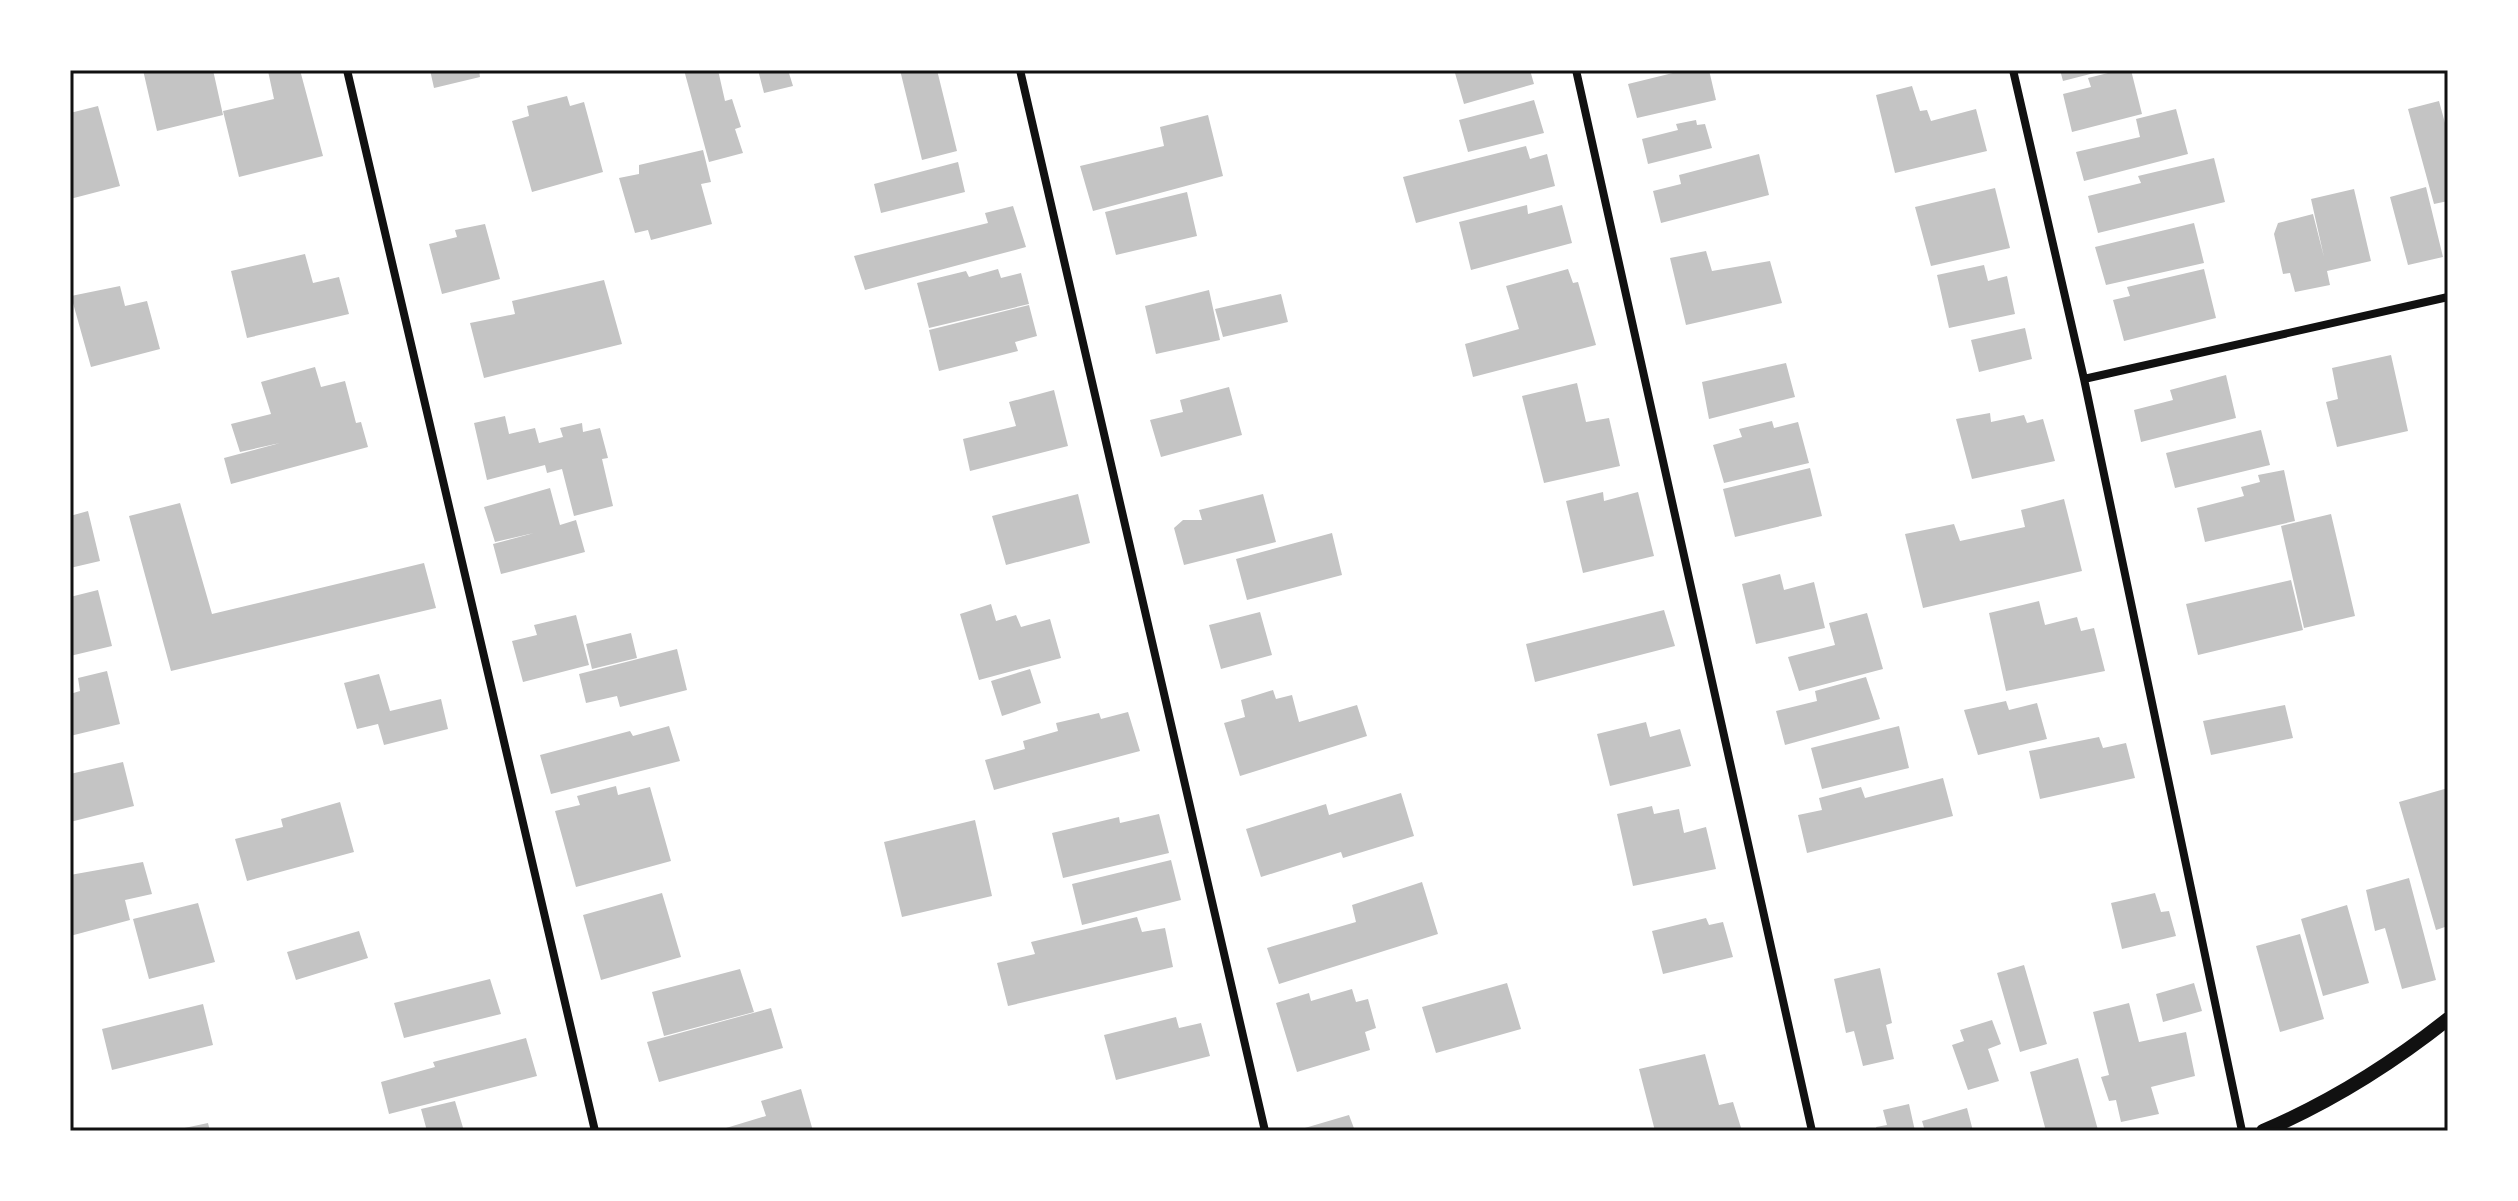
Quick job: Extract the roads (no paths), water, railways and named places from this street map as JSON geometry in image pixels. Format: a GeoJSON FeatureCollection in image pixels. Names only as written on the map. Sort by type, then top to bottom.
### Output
{"type":"FeatureCollection","features":[{"type":"Feature","properties":{"kind":"street"},"geometry":{"type":"LineString","coordinates":[[347,70],[595,1131]]}},
{"type":"Feature","properties":{"kind":"street"},"geometry":{"type":"LineString","coordinates":[[1020,70],[1265,1131]]}},
{"type":"Feature","properties":{"kind":"street"},"geometry":{"type":"LineString","coordinates":[[1576,70],[1812,1131]]}},
{"type":"Feature","properties":{"kind":"street"},"geometry":{"type":"LineString","coordinates":[[2013,70],[2084,379],[2242,1131]]}},
{"type":"Feature","properties":{"kind":"street"},"geometry":{"type":"LineString","coordinates":[[2084,379],[2448,297]]}},
{"type":"Feature","properties":{"kind":"street"},"geometry":{"type":"LineString","coordinates":[[2263,1131],[2322,1106],[2395,1061],[2448,1019]]}}]}
